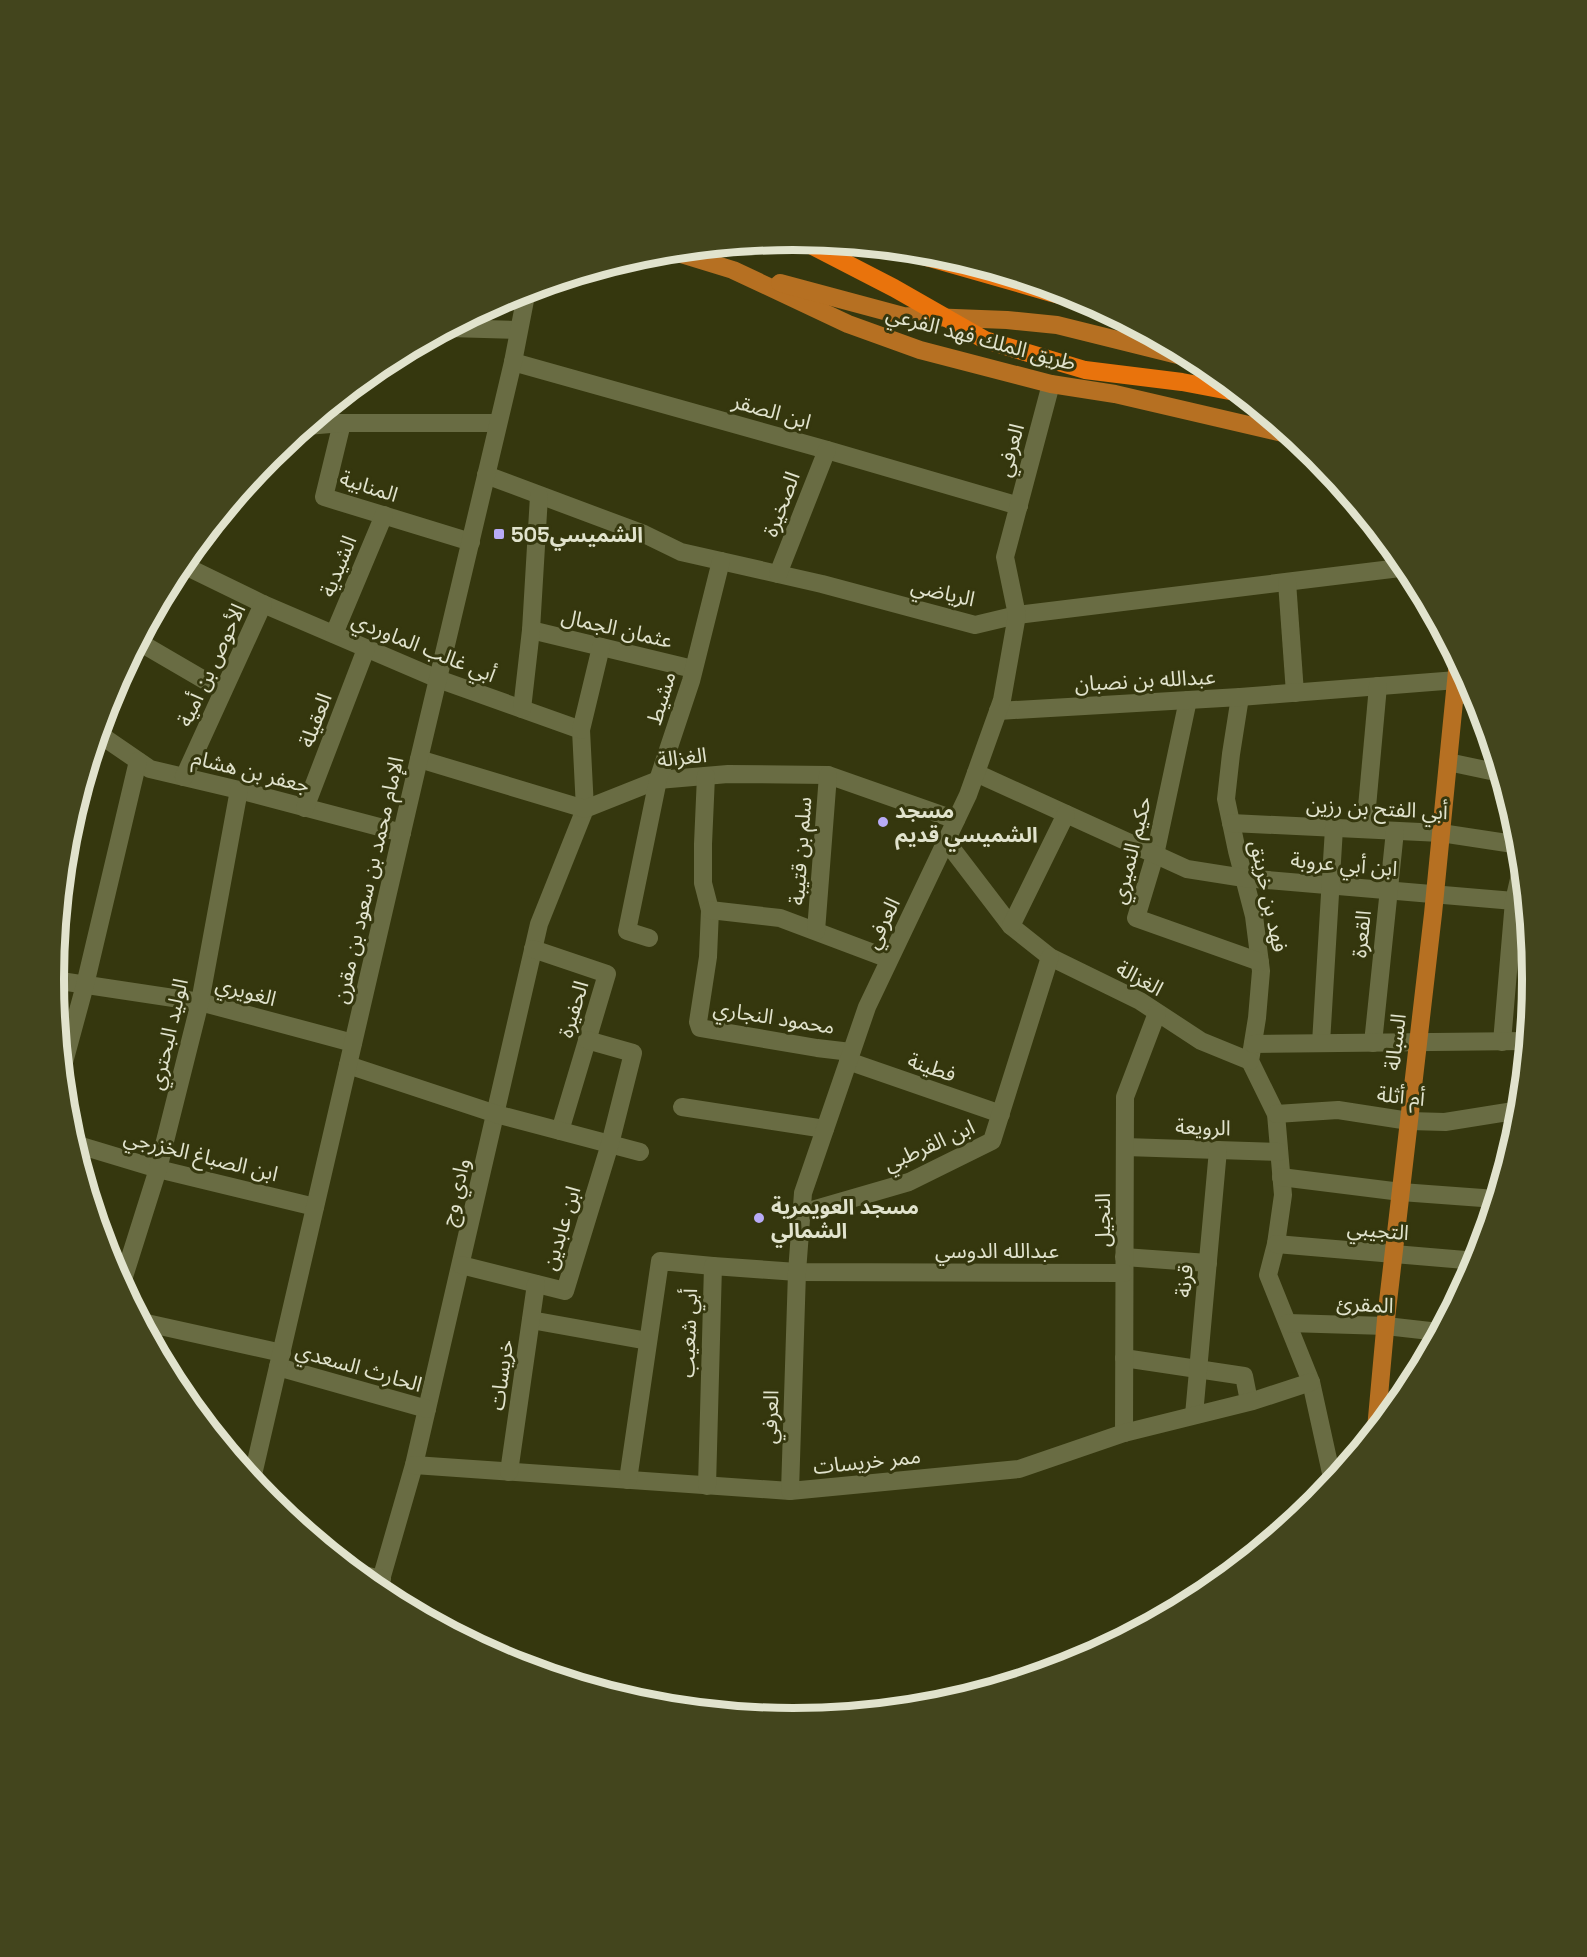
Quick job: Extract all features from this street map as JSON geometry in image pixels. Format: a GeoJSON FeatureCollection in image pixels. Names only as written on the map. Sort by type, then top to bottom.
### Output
{"type":"FeatureCollection","features":[{"type":"Feature","properties":{"kind":"highway"},"geometry":{"type":"LineString","coordinates":[[820,251],[894,288],[985,340],[1085,370],[1182,382],[1223,390]]}},
{"type":"Feature","properties":{"kind":"main road","name":"طريق الملك فهد الفرعي"},"geometry":{"type":"LineString","coordinates":[[691,257],[733,270],[848,324],[910,346],[1051,384],[1115,394],[1275,431]]}},
{"type":"Feature","properties":{"kind":"main road"},"geometry":{"type":"LineString","coordinates":[[733,270],[903,316],[1007,320],[1057,325],[1166,352]]}},
{"type":"Feature","properties":{"kind":"main road","name":"السبالة"},"geometry":{"type":"LineString","coordinates":[[1377,1415],[1457,677]]}},
{"type":"Feature","properties":{"kind":"street","name":"الإمام محمد بن سعود بن مقرن"},"geometry":{"type":"LineString","coordinates":[[254,1469],[513,362],[524,301]]}},
{"type":"Feature","properties":{"kind":"street"},"geometry":{"type":"LineString","coordinates":[[464,328],[518,330]]}},
{"type":"Feature","properties":{"kind":"street","name":"ابن الصقر"},"geometry":{"type":"LineString","coordinates":[[513,362],[1019,506]]}},
{"type":"Feature","properties":{"kind":"street","name":"العرفي"},"geometry":{"type":"LineString","coordinates":[[790,1491],[797,1272],[803,1193],[867,1007],[968,795],[1002,700],[1017,615],[1005,557],[1051,384]]}},
{"type":"Feature","properties":{"kind":"street","name":"المنابية"},"geometry":{"type":"LineString","coordinates":[[342,423],[324,496],[471,542]]}},
{"type":"Feature","properties":{"kind":"street"},"geometry":{"type":"LineString","coordinates":[[319,425],[498,423]]}},
{"type":"Feature","properties":{"kind":"street","name":"الصخيرة"},"geometry":{"type":"LineString","coordinates":[[778,574],[826,450]]}},
{"type":"Feature","properties":{"kind":"street","name":"الرياضي"},"geometry":{"type":"LineString","coordinates":[[486,475],[644,534],[681,552],[778,574],[975,625],[1017,615],[1397,568]]}},
{"type":"Feature","properties":{"kind":"street"},"geometry":{"type":"LineString","coordinates":[[522,710],[531,630],[539,496]]}},
{"type":"Feature","properties":{"kind":"street","name":"الشيدية"},"geometry":{"type":"LineString","coordinates":[[334,634],[384,515]]}},
{"type":"Feature","properties":{"kind":"street","name":"مشيط"},"geometry":{"type":"LineString","coordinates":[[649,938],[627,931],[658,780],[691,681],[721,561]]}},
{"type":"Feature","properties":{"kind":"street","name":"أبي غالب الماوردي"},"geometry":{"type":"LineString","coordinates":[[191,567],[263,604],[438,679],[581,730]]}},
{"type":"Feature","properties":{"kind":"street"},"geometry":{"type":"LineString","coordinates":[[1287,582],[1295,693]]}},
{"type":"Feature","properties":{"kind":"street","name":"الأحوص بن أمية"},"geometry":{"type":"LineString","coordinates":[[184,777],[263,604]]}},
{"type":"Feature","properties":{"kind":"street","name":"عثمان الجمال"},"geometry":{"type":"LineString","coordinates":[[531,630],[693,669]]}},
{"type":"Feature","properties":{"kind":"street"},"geometry":{"type":"LineString","coordinates":[[145,646],[223,691]]}},
{"type":"Feature","properties":{"kind":"street"},"geometry":{"type":"LineString","coordinates":[[419,759],[585,809],[581,730],[601,647]]}},
{"type":"Feature","properties":{"kind":"street","name":"العقيلة"},"geometry":{"type":"LineString","coordinates":[[305,807],[366,648]]}},
{"type":"Feature","properties":{"kind":"street"},"geometry":{"type":"LineString","coordinates":[[1365,829],[1378,686]]}},
{"type":"Feature","properties":{"kind":"street","name":"عبدالله بن نصبان"},"geometry":{"type":"LineString","coordinates":[[998,711],[1240,698],[1378,686],[1456,687],[1463,690]]}},
{"type":"Feature","properties":{"kind":"street","name":"فهد بن خرينق"},"geometry":{"type":"LineString","coordinates":[[1240,698],[1226,799],[1254,916],[1261,971],[1251,1053]]}},
{"type":"Feature","properties":{"kind":"street","name":"حكيم النميري"},"geometry":{"type":"LineString","coordinates":[[1188,700],[1155,855],[1136,918],[1260,962]]}},
{"type":"Feature","properties":{"kind":"street","name":"جعفر بن هشام"},"geometry":{"type":"LineString","coordinates":[[105,738],[150,769],[305,807],[402,834]]}},
{"type":"Feature","properties":{"kind":"street"},"geometry":{"type":"LineString","coordinates":[[68,1047],[138,761]]}},
{"type":"Feature","properties":{"kind":"street"},"geometry":{"type":"LineString","coordinates":[[1448,762],[1492,771]]}},
{"type":"Feature","properties":{"kind":"street","name":"ابن أبي عروبة"},"geometry":{"type":"LineString","coordinates":[[976,773],[1187,869],[1244,878],[1514,901]]}},
{"type":"Feature","properties":{"kind":"street","name":"الغزالة"},"geometry":{"type":"LineString","coordinates":[[585,809],[658,780],[728,774],[828,776],[956,820]]}},
{"type":"Feature","properties":{"kind":"street","name":"محمود النجاري"},"geometry":{"type":"LineString","coordinates":[[706,776],[703,883],[710,910],[708,957],[698,1022],[700,1028],[817,1048],[850,1056]]}},
{"type":"Feature","properties":{"kind":"street","name":"سلم بن قتيبة"},"geometry":{"type":"LineString","coordinates":[[816,931],[828,776]]}},
{"type":"Feature","properties":{"kind":"street","name":"الوليد البحتري"},"geometry":{"type":"LineString","coordinates":[[126,1270],[158,1168],[200,1002],[239,790]]}},
{"type":"Feature","properties":{"kind":"street","name":"وادي وج"},"geometry":{"type":"LineString","coordinates":[[381,1580],[414,1465],[539,924],[585,809]]}},
{"type":"Feature","properties":{"kind":"street"},"geometry":{"type":"LineString","coordinates":[[1011,926],[1066,814]]}},
{"type":"Feature","properties":{"kind":"street","name":"أبي الفتح بن رزين"},"geometry":{"type":"LineString","coordinates":[[1231,823],[1441,833],[1509,842]]}},
{"type":"Feature","properties":{"kind":"street"},"geometry":{"type":"LineString","coordinates":[[1321,1043],[1334,828]]}},
{"type":"Feature","properties":{"kind":"street","name":"القعرة"},"geometry":{"type":"LineString","coordinates":[[1373,1043],[1395,831]]}},
{"type":"Feature","properties":{"kind":"street","name":"الغزالة"},"geometry":{"type":"LineString","coordinates":[[946,841],[1011,926],[1050,957],[1140,1001],[1201,1041],[1251,1053],[1321,1043],[1519,1041]]}},
{"type":"Feature","properties":{"kind":"street"},"geometry":{"type":"LineString","coordinates":[[1503,1042],[1517,889]]}},
{"type":"Feature","properties":{"kind":"street"},"geometry":{"type":"LineString","coordinates":[[710,910],[780,918],[889,959]]}},
{"type":"Feature","properties":{"kind":"street","name":"الحفيرة"},"geometry":{"type":"LineString","coordinates":[[533,949],[607,974],[560,1131]]}},
{"type":"Feature","properties":{"kind":"street","name":"ابن القرطبي"},"geometry":{"type":"LineString","coordinates":[[802,1212],[909,1182],[992,1141],[1050,957]]}},
{"type":"Feature","properties":{"kind":"street","name":"الغويري"},"geometry":{"type":"LineString","coordinates":[[64,982],[200,1002],[353,1043]]}},
{"type":"Feature","properties":{"kind":"street","name":"النجيل"},"geometry":{"type":"LineString","coordinates":[[1124,1433],[1125,1097],[1157,1013]]}},
{"type":"Feature","properties":{"kind":"street"},"geometry":{"type":"LineString","coordinates":[[587,1040],[633,1053],[610,1144]]}},
{"type":"Feature","properties":{"kind":"street"},"geometry":{"type":"LineString","coordinates":[[1251,1053],[1276,1114],[1283,1196],[1276,1244],[1268,1275],[1311,1382],[1331,1471]]}},
{"type":"Feature","properties":{"kind":"street","name":"فطينة"},"geometry":{"type":"LineString","coordinates":[[850,1056],[1001,1114]]}},
{"type":"Feature","properties":{"kind":"street"},"geometry":{"type":"LineString","coordinates":[[348,1065],[496,1114],[640,1152]]}},
{"type":"Feature","properties":{"kind":"street"},"geometry":{"type":"LineString","coordinates":[[681,1107],[825,1128]]}},
{"type":"Feature","properties":{"kind":"street","name":"أم أثلة"},"geometry":{"type":"LineString","coordinates":[[1276,1114],[1338,1110],[1409,1121],[1445,1122],[1510,1112]]}},
{"type":"Feature","properties":{"kind":"street","name":"ابن عابدين"},"geometry":{"type":"LineString","coordinates":[[461,1265],[565,1291],[610,1144]]}},
{"type":"Feature","properties":{"kind":"street","name":"ابن الصباغ الخزرجي"},"geometry":{"type":"LineString","coordinates":[[85,1147],[158,1168],[315,1207]]}},
{"type":"Feature","properties":{"kind":"street","name":"الرويعة"},"geometry":{"type":"LineString","coordinates":[[1125,1147],[1279,1152]]}},
{"type":"Feature","properties":{"kind":"street","name":"قرنة"},"geometry":{"type":"LineString","coordinates":[[1194,1415],[1218,1150]]}},
{"type":"Feature","properties":{"kind":"street"},"geometry":{"type":"LineString","coordinates":[[1281,1177],[1401,1192],[1489,1198]]}},
{"type":"Feature","properties":{"kind":"street","name":"التجيبي"},"geometry":{"type":"LineString","coordinates":[[1276,1244],[1466,1260]]}},
{"type":"Feature","properties":{"kind":"street"},"geometry":{"type":"LineString","coordinates":[[628,1480],[660,1261],[713,1266]]}},
{"type":"Feature","properties":{"kind":"street","name":"عبدالله الدوسي"},"geometry":{"type":"LineString","coordinates":[[797,1272],[1208,1263]]}},
{"type":"Feature","properties":{"kind":"street","name":"أبي شعيب"},"geometry":{"type":"LineString","coordinates":[[706,1486],[713,1266],[797,1272]]}},
{"type":"Feature","properties":{"kind":"street","name":"خريسات"},"geometry":{"type":"LineString","coordinates":[[509,1472],[536,1284]]}},
{"type":"Feature","properties":{"kind":"street"},"geometry":{"type":"LineString","coordinates":[[531,1320],[648,1341]]}},
{"type":"Feature","properties":{"kind":"street","name":"المقرئ"},"geometry":{"type":"LineString","coordinates":[[1288,1323],[1386,1326],[1431,1331]]}},
{"type":"Feature","properties":{"kind":"street","name":"الحارث السعدي"},"geometry":{"type":"LineString","coordinates":[[153,1325],[280,1360],[427,1409]]}},
{"type":"Feature","properties":{"kind":"street"},"geometry":{"type":"LineString","coordinates":[[1124,1358],[1244,1376],[1249,1401]]}},
{"type":"Feature","properties":{"kind":"street","name":"ممر خريسات"},"geometry":{"type":"LineString","coordinates":[[414,1465],[790,1491],[1019,1469],[1124,1433],[1249,1401],[1311,1382]]}},
{"type":"Feature","properties":{"kind":"place","name":"الشميسي505"},"geometry":{"type":"Point","coordinates":[499,534]}},
{"type":"Feature","properties":{"kind":"place","name":"مسجد الشميسي قديم"},"geometry":{"type":"Point","coordinates":[883,822]}},
{"type":"Feature","properties":{"kind":"place","name":"مسجد العويمرية الشمالي"},"geometry":{"type":"Point","coordinates":[759,1218]}}]}
